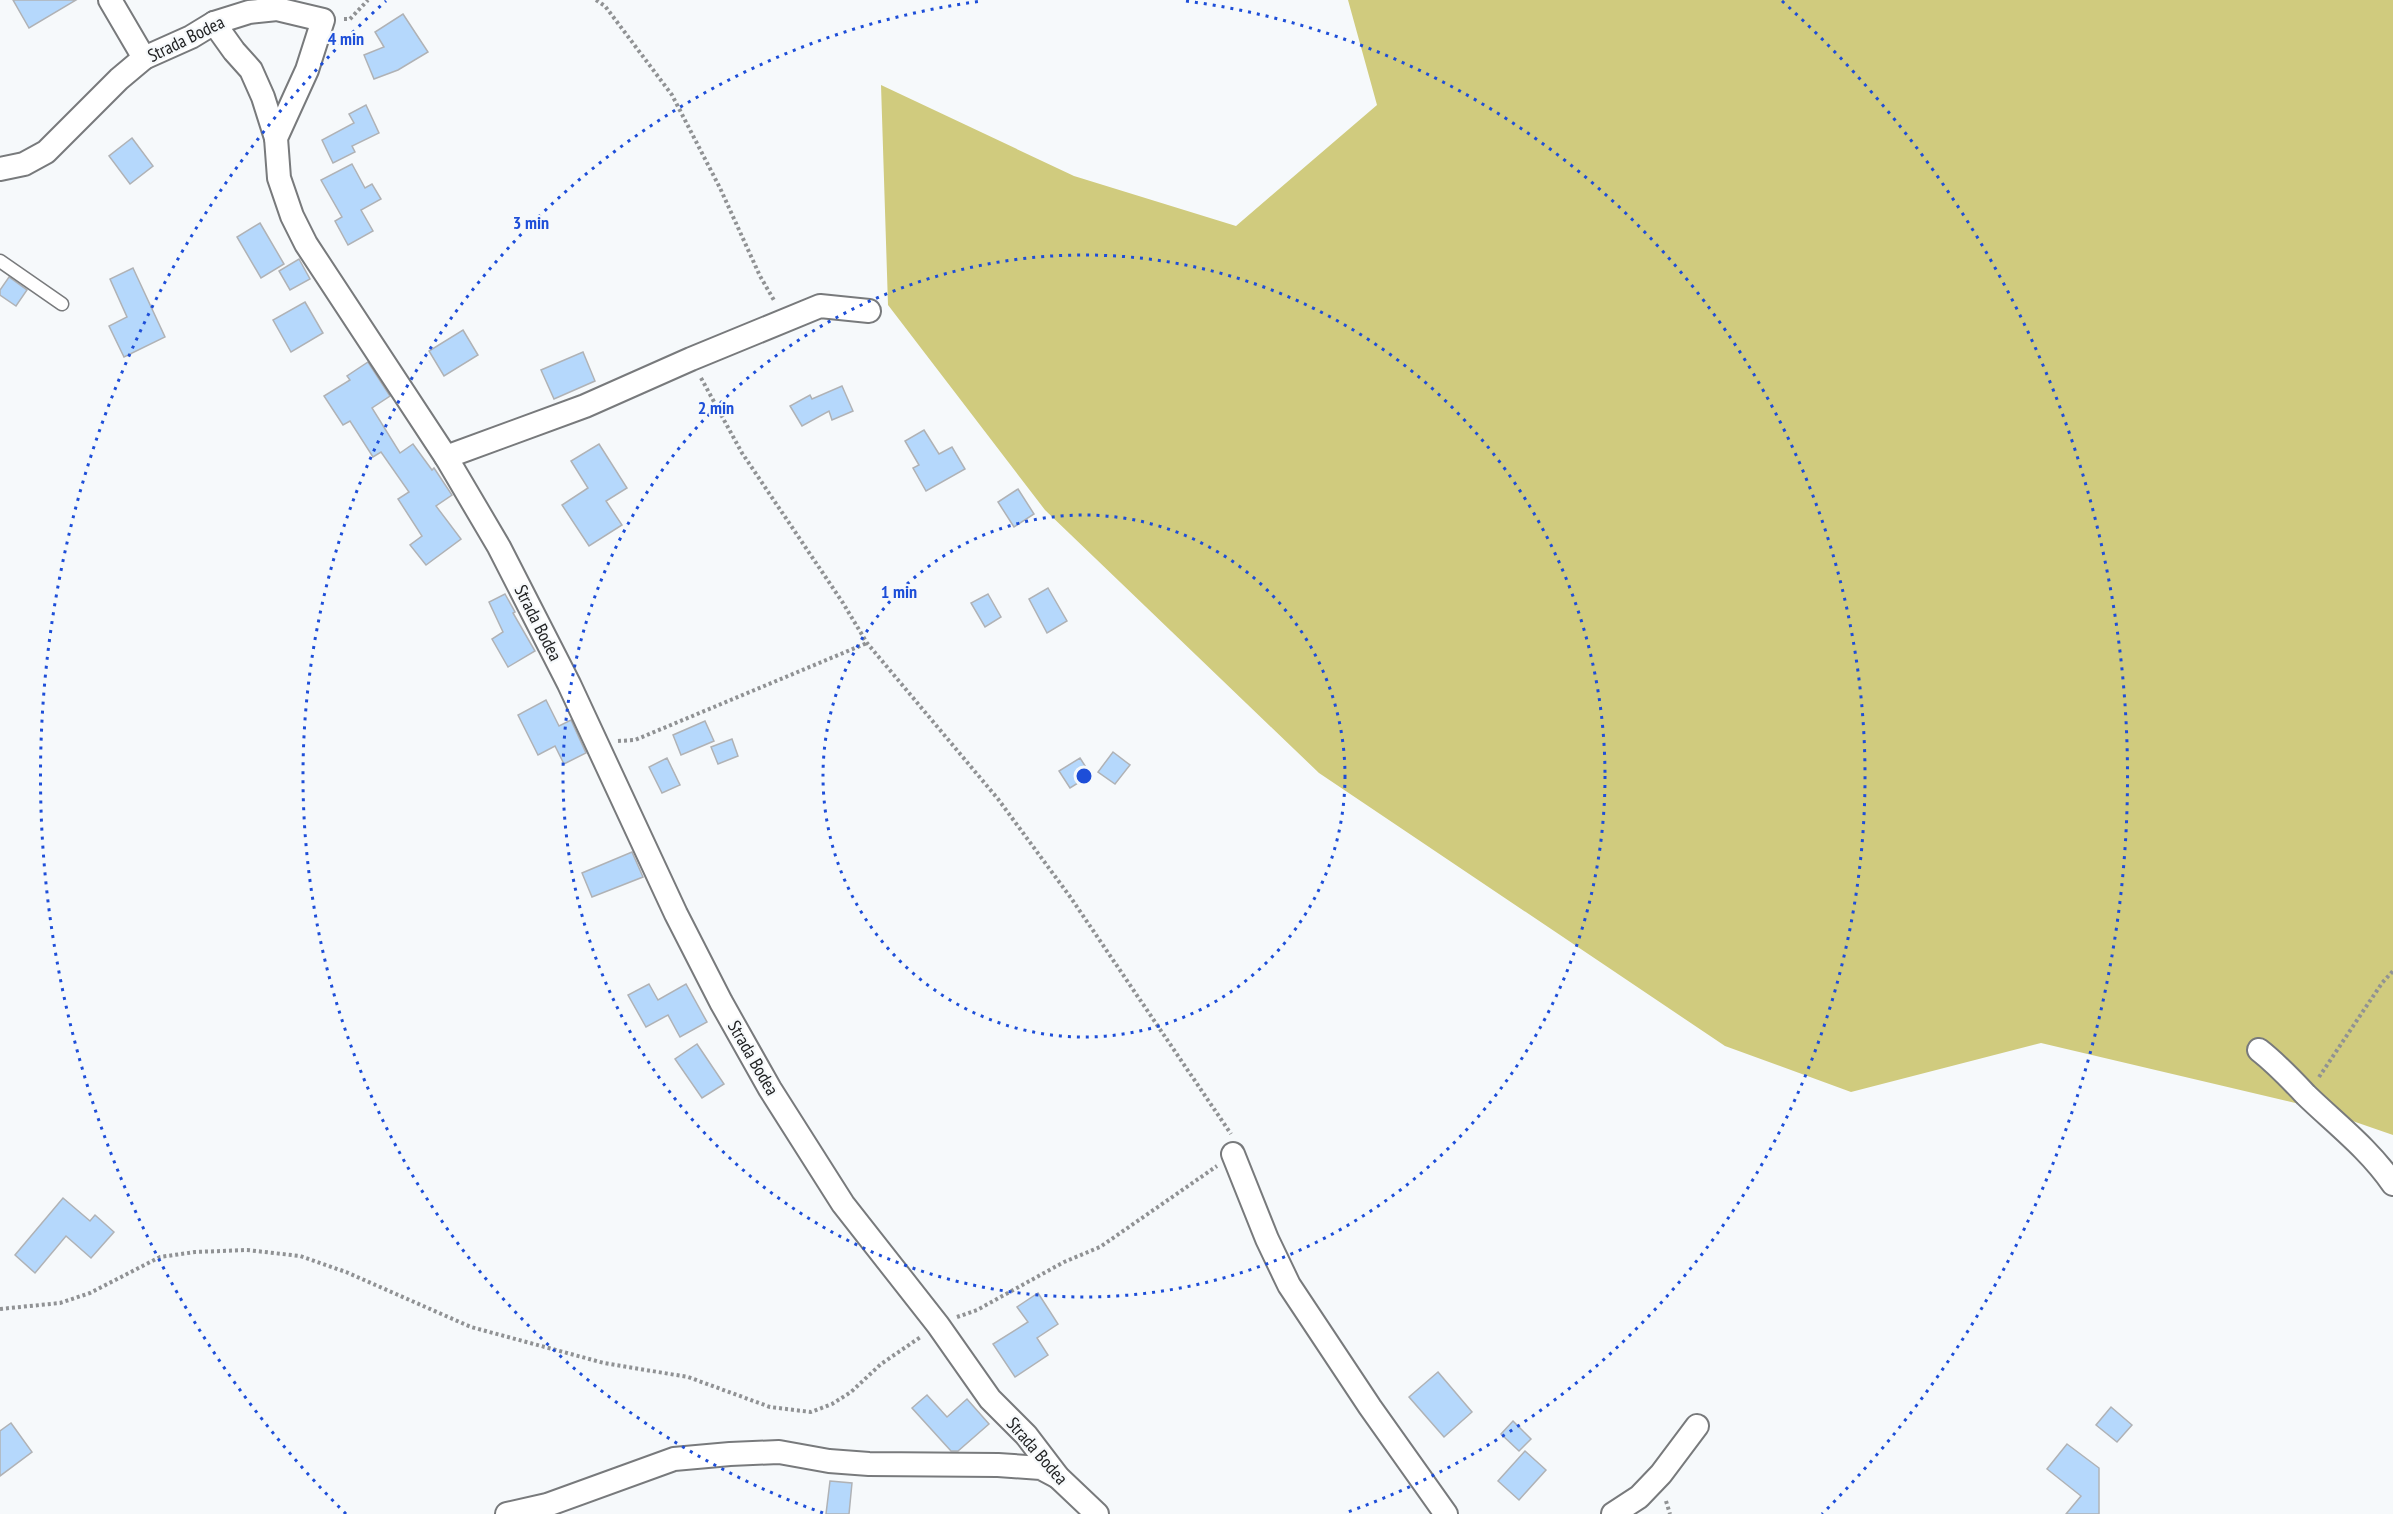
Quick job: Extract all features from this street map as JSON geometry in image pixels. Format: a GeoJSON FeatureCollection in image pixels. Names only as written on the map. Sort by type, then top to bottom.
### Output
{"type":"FeatureCollection","features":[{"type":"Feature","properties":{"kind":"street"},"geometry":{"type":"LineString","coordinates":[[110,0],[144,58]]}},
{"type":"Feature","properties":{"kind":"street","name":"Strada Bodea"},"geometry":{"type":"LineString","coordinates":[[0,169],[24,164],[46,152],[144,58],[191,37],[214,23],[249,12],[277,9],[323,20],[307,70],[276,138],[279,178],[292,216],[306,244],[446,457],[533,612],[676,914],[721,1002],[770,1089],[843,1204],[938,1324],[990,1399],[1026,1435],[1058,1477],[1097,1514]]}},
{"type":"Feature","properties":{"kind":"street"},"geometry":{"type":"LineString","coordinates":[[214,23],[251,70],[263,97],[276,138]]}},
{"type":"Feature","properties":{"kind":"street"},"geometry":{"type":"LineString","coordinates":[[446,457],[585,406],[820,306],[869,311]]}},
{"type":"Feature","properties":{"kind":"street"},"geometry":{"type":"LineString","coordinates":[[2259,1050],[2277,1064],[2346,1130],[2393,1184]]}},
{"type":"Feature","properties":{"kind":"street"},"geometry":{"type":"LineString","coordinates":[[1233,1154],[1267,1239],[1289,1285],[1370,1407],[1446,1514]]}},
{"type":"Feature","properties":{"kind":"street"},"geometry":{"type":"LineString","coordinates":[[1613,1514],[1639,1497],[1661,1474],[1697,1426]]}},
{"type":"Feature","properties":{"kind":"street"},"geometry":{"type":"LineString","coordinates":[[507,1514],[547,1505],[674,1459],[730,1454],[779,1452],[829,1461],[869,1464],[999,1465],[1041,1468],[1058,1477]]}},
{"type":"Feature","properties":{"kind":"lane"},"geometry":{"type":"LineString","coordinates":[[0,261],[62,304]]}},
{"type":"Feature","properties":{"kind":"path"},"geometry":{"type":"LineString","coordinates":[[323,20],[350,19],[368,0]]}},
{"type":"Feature","properties":{"kind":"path"},"geometry":{"type":"LineString","coordinates":[[596,0],[605,6],[672,95],[720,188],[760,276],[786,320]]}},
{"type":"Feature","properties":{"kind":"path"},"geometry":{"type":"LineString","coordinates":[[0,1309],[60,1303],[80,1296],[160,1257],[195,1252],[247,1250],[300,1256],[346,1272],[471,1327],[604,1363],[688,1377],[770,1407],[811,1412],[832,1404],[851,1392],[881,1364],[938,1324],[977,1310],[1064,1262],[1100,1247],[1233,1154],[1231,1133],[1071,898],[998,799],[867,643],[843,603],[742,453],[691,359]]}},
{"type":"Feature","properties":{"kind":"path"},"geometry":{"type":"LineString","coordinates":[[596,743],[635,740],[867,643]]}},
{"type":"Feature","properties":{"kind":"path"},"geometry":{"type":"LineString","coordinates":[[2307,1095],[2382,983],[2393,971]]}},
{"type":"Feature","properties":{"kind":"shaded area"},"geometry":{"type":"Polygon","coordinates":[[[1348,0],[2393,0],[2393,1135],[2312,1107],[2041,1043],[1851,1092],[1725,1046],[1319,773],[1045,510],[888,305],[881,85],[1074,176],[1236,226],[1377,105],[1348,0]]]}},
{"type":"Feature","properties":{"kind":"building"},"geometry":{"type":"Polygon","coordinates":[[[13,0],[76,0],[29,28],[13,0]]]}},
{"type":"Feature","properties":{"kind":"building"},"geometry":{"type":"Polygon","coordinates":[[[403,14],[428,52],[398,70],[374,79],[364,55],[384,47],[375,32],[403,14]]]}},
{"type":"Feature","properties":{"kind":"building"},"geometry":{"type":"Polygon","coordinates":[[[366,105],[379,133],[352,146],[355,152],[333,163],[322,140],[354,123],[349,114],[366,105]]]}},
{"type":"Feature","properties":{"kind":"building"},"geometry":{"type":"Polygon","coordinates":[[[132,138],[153,166],[130,184],[109,156],[132,138]]]}},
{"type":"Feature","properties":{"kind":"building"},"geometry":{"type":"Polygon","coordinates":[[[352,164],[365,188],[372,184],[381,199],[361,210],[373,231],[348,245],[335,221],[342,217],[321,180],[352,164]]]}},
{"type":"Feature","properties":{"kind":"building"},"geometry":{"type":"Polygon","coordinates":[[[260,223],[284,264],[261,278],[237,237],[260,223]]]}},
{"type":"Feature","properties":{"kind":"building"},"geometry":{"type":"Polygon","coordinates":[[[299,259],[310,279],[290,290],[279,271],[299,259]]]}},
{"type":"Feature","properties":{"kind":"building"},"geometry":{"type":"Polygon","coordinates":[[[133,268],[165,337],[124,357],[109,326],[127,317],[110,279],[133,268]]]}},
{"type":"Feature","properties":{"kind":"building"},"geometry":{"type":"Polygon","coordinates":[[[9,277],[27,290],[16,306],[0,295],[0,290],[9,277]]]}},
{"type":"Feature","properties":{"kind":"building"},"geometry":{"type":"Polygon","coordinates":[[[305,302],[323,333],[291,352],[273,320],[305,302]]]}},
{"type":"Feature","properties":{"kind":"building"},"geometry":{"type":"Polygon","coordinates":[[[463,330],[478,355],[444,376],[429,351],[463,330]]]}},
{"type":"Feature","properties":{"kind":"building"},"geometry":{"type":"Polygon","coordinates":[[[583,352],[595,381],[554,399],[541,370],[583,352]]]}},
{"type":"Feature","properties":{"kind":"building"},"geometry":{"type":"Polygon","coordinates":[[[368,362],[390,396],[372,408],[400,453],[413,444],[432,470],[434,468],[452,495],[436,506],[461,539],[426,565],[410,545],[422,536],[398,499],[409,492],[381,452],[373,457],[350,421],[343,425],[324,396],[350,380],[347,376],[368,362]]]}},
{"type":"Feature","properties":{"kind":"building"},"geometry":{"type":"Polygon","coordinates":[[[842,386],[853,411],[832,420],[829,411],[802,426],[790,406],[810,395],[812,399],[842,386]]]}},
{"type":"Feature","properties":{"kind":"building"},"geometry":{"type":"Polygon","coordinates":[[[924,430],[939,454],[952,447],[965,469],[926,491],[913,468],[919,465],[905,441],[924,430]]]}},
{"type":"Feature","properties":{"kind":"building"},"geometry":{"type":"Polygon","coordinates":[[[599,444],[627,488],[606,501],[622,525],[589,546],[562,505],[588,488],[571,461],[599,444]]]}},
{"type":"Feature","properties":{"kind":"building"},"geometry":{"type":"Polygon","coordinates":[[[1018,489],[1034,514],[1014,527],[998,502],[1018,489]]]}},
{"type":"Feature","properties":{"kind":"building"},"geometry":{"type":"Polygon","coordinates":[[[1048,588],[1067,621],[1047,633],[1029,599],[1048,588]]]}},
{"type":"Feature","properties":{"kind":"building"},"geometry":{"type":"Polygon","coordinates":[[[505,594],[535,651],[508,667],[492,639],[503,632],[489,602],[505,594]]]}},
{"type":"Feature","properties":{"kind":"building"},"geometry":{"type":"Polygon","coordinates":[[[988,594],[1001,617],[985,627],[971,603],[988,594]]]}},
{"type":"Feature","properties":{"kind":"building"},"geometry":{"type":"Polygon","coordinates":[[[546,700],[559,726],[571,720],[586,753],[564,764],[555,746],[538,755],[518,715],[546,700]]]}},
{"type":"Feature","properties":{"kind":"building"},"geometry":{"type":"Polygon","coordinates":[[[705,721],[714,741],[681,755],[673,735],[705,721]]]}},
{"type":"Feature","properties":{"kind":"building"},"geometry":{"type":"Polygon","coordinates":[[[732,739],[738,756],[718,764],[711,747],[732,739]]]}},
{"type":"Feature","properties":{"kind":"building"},"geometry":{"type":"Polygon","coordinates":[[[1113,752],[1130,765],[1115,784],[1098,772],[1113,752]]]}},
{"type":"Feature","properties":{"kind":"building"},"geometry":{"type":"Polygon","coordinates":[[[667,758],[680,785],[662,793],[649,767],[667,758]]]}},
{"type":"Feature","properties":{"kind":"building"},"geometry":{"type":"Polygon","coordinates":[[[1080,758],[1091,775],[1070,788],[1059,771],[1080,758]]]}},
{"type":"Feature","properties":{"kind":"building"},"geometry":{"type":"Polygon","coordinates":[[[632,852],[643,877],[592,897],[582,873],[632,852]]]}},
{"type":"Feature","properties":{"kind":"building"},"geometry":{"type":"Polygon","coordinates":[[[649,984],[658,1000],[686,984],[707,1022],[680,1037],[668,1015],[646,1027],[628,995],[649,984]]]}},
{"type":"Feature","properties":{"kind":"building"},"geometry":{"type":"Polygon","coordinates":[[[697,1044],[724,1084],[702,1098],[675,1059],[697,1044]]]}},
{"type":"Feature","properties":{"kind":"building"},"geometry":{"type":"Polygon","coordinates":[[[63,1198],[90,1221],[95,1215],[114,1232],[91,1258],[66,1236],[35,1273],[15,1255],[63,1198]]]}},
{"type":"Feature","properties":{"kind":"building"},"geometry":{"type":"Polygon","coordinates":[[[1038,1293],[1058,1324],[1037,1338],[1048,1355],[1015,1377],[993,1344],[1028,1322],[1017,1307],[1038,1293]]]}},
{"type":"Feature","properties":{"kind":"building"},"geometry":{"type":"Polygon","coordinates":[[[1438,1372],[1472,1412],[1444,1437],[1409,1397],[1438,1372]]]}},
{"type":"Feature","properties":{"kind":"building"},"geometry":{"type":"Polygon","coordinates":[[[927,1395],[947,1417],[967,1399],[989,1424],[958,1451],[951,1451],[912,1408],[927,1395]]]}},
{"type":"Feature","properties":{"kind":"building"},"geometry":{"type":"Polygon","coordinates":[[[2111,1407],[2132,1425],[2117,1442],[2096,1425],[2111,1407]]]}},
{"type":"Feature","properties":{"kind":"building"},"geometry":{"type":"Polygon","coordinates":[[[1513,1421],[1531,1439],[1519,1451],[1501,1434],[1513,1421]]]}},
{"type":"Feature","properties":{"kind":"building"},"geometry":{"type":"Polygon","coordinates":[[[11,1423],[32,1452],[0,1476],[0,1431],[11,1423]]]}},
{"type":"Feature","properties":{"kind":"building"},"geometry":{"type":"Polygon","coordinates":[[[2067,1444],[2099,1468],[2099,1514],[2066,1514],[2081,1496],[2047,1469],[2067,1444]]]}},
{"type":"Feature","properties":{"kind":"building"},"geometry":{"type":"Polygon","coordinates":[[[1525,1451],[1546,1470],[1519,1500],[1498,1481],[1525,1451]]]}},
{"type":"Feature","properties":{"kind":"building"},"geometry":{"type":"Polygon","coordinates":[[[830,1481],[852,1483],[849,1514],[826,1514],[830,1481]]]}}]}
